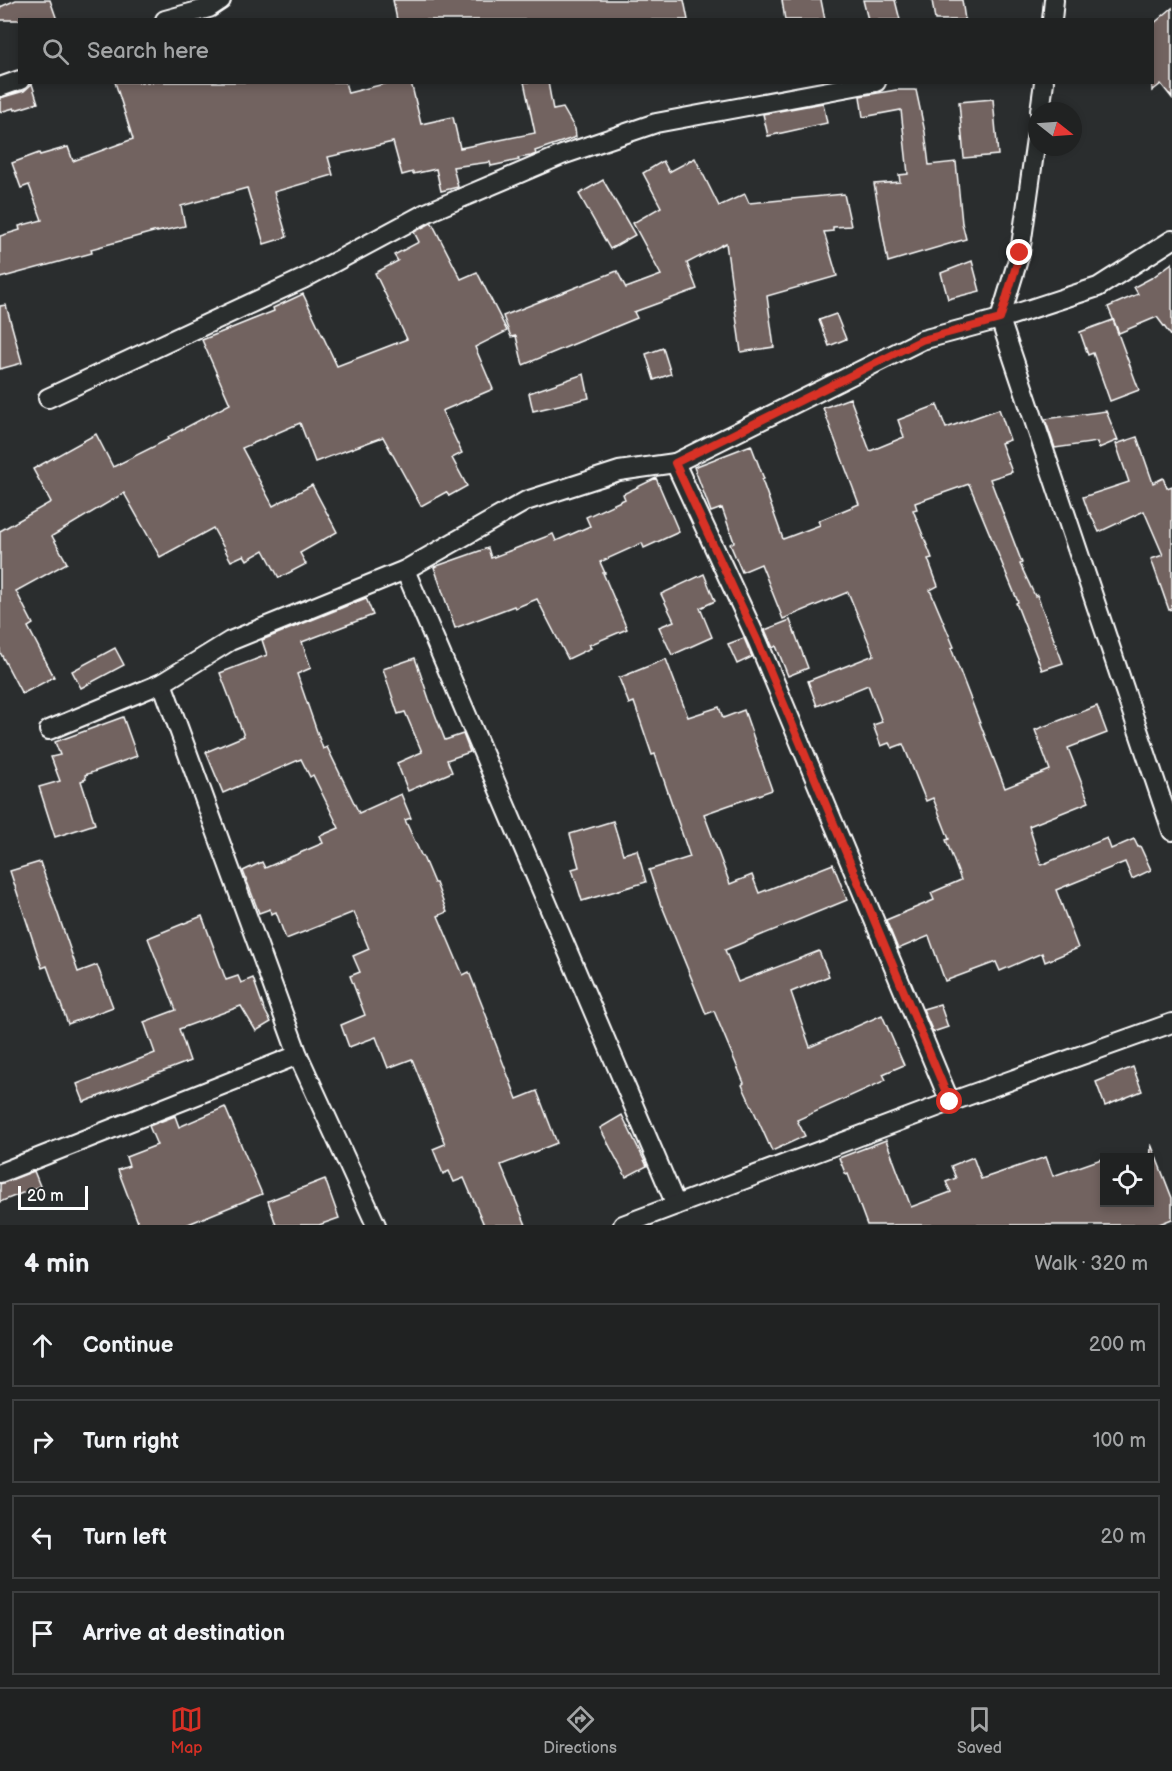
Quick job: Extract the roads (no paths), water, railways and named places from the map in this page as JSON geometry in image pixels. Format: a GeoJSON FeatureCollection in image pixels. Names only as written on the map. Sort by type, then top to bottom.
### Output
{"type":"FeatureCollection","features":[{"type":"Feature","properties":{"kind":"street"},"geometry":{"type":"LineString","coordinates":[[172,18],[209,8],[221,0]]}},
{"type":"Feature","properties":{"kind":"street"},"geometry":{"type":"LineString","coordinates":[[1052,18],[1054,0]]}},
{"type":"Feature","properties":{"kind":"street"},"geometry":{"type":"LineString","coordinates":[[0,87],[18,81]]}},
{"type":"Feature","properties":{"kind":"street"},"geometry":{"type":"LineString","coordinates":[[48,398],[303,279],[426,213],[562,155],[656,123],[865,84]]}},
{"type":"Feature","properties":{"kind":"street"},"geometry":{"type":"LineString","coordinates":[[1041,102],[1044,84]]}},
{"type":"Feature","properties":{"kind":"street"},"geometry":{"type":"LineString","coordinates":[[1034,156],[1020,253],[1000,319],[1172,831]]}},
{"type":"Feature","properties":{"kind":"street"},"geometry":{"type":"LineString","coordinates":[[49,730],[162,682],[230,641],[405,570],[526,501],[619,471],[675,463],[922,340],[1000,319],[1098,287],[1172,240]]}},
{"type":"Feature","properties":{"kind":"street"},"geometry":{"type":"LineString","coordinates":[[675,463],[758,642],[950,1102]]}},
{"type":"Feature","properties":{"kind":"street"},"geometry":{"type":"LineString","coordinates":[[405,570],[676,1205]]}},
{"type":"Feature","properties":{"kind":"street"},"geometry":{"type":"LineString","coordinates":[[162,682],[298,1055],[376,1225]]}},
{"type":"Feature","properties":{"kind":"street"},"geometry":{"type":"LineString","coordinates":[[623,1225],[950,1102],[1172,1023]]}},
{"type":"Feature","properties":{"kind":"street"},"geometry":{"type":"LineString","coordinates":[[0,1173],[298,1055]]}}]}
